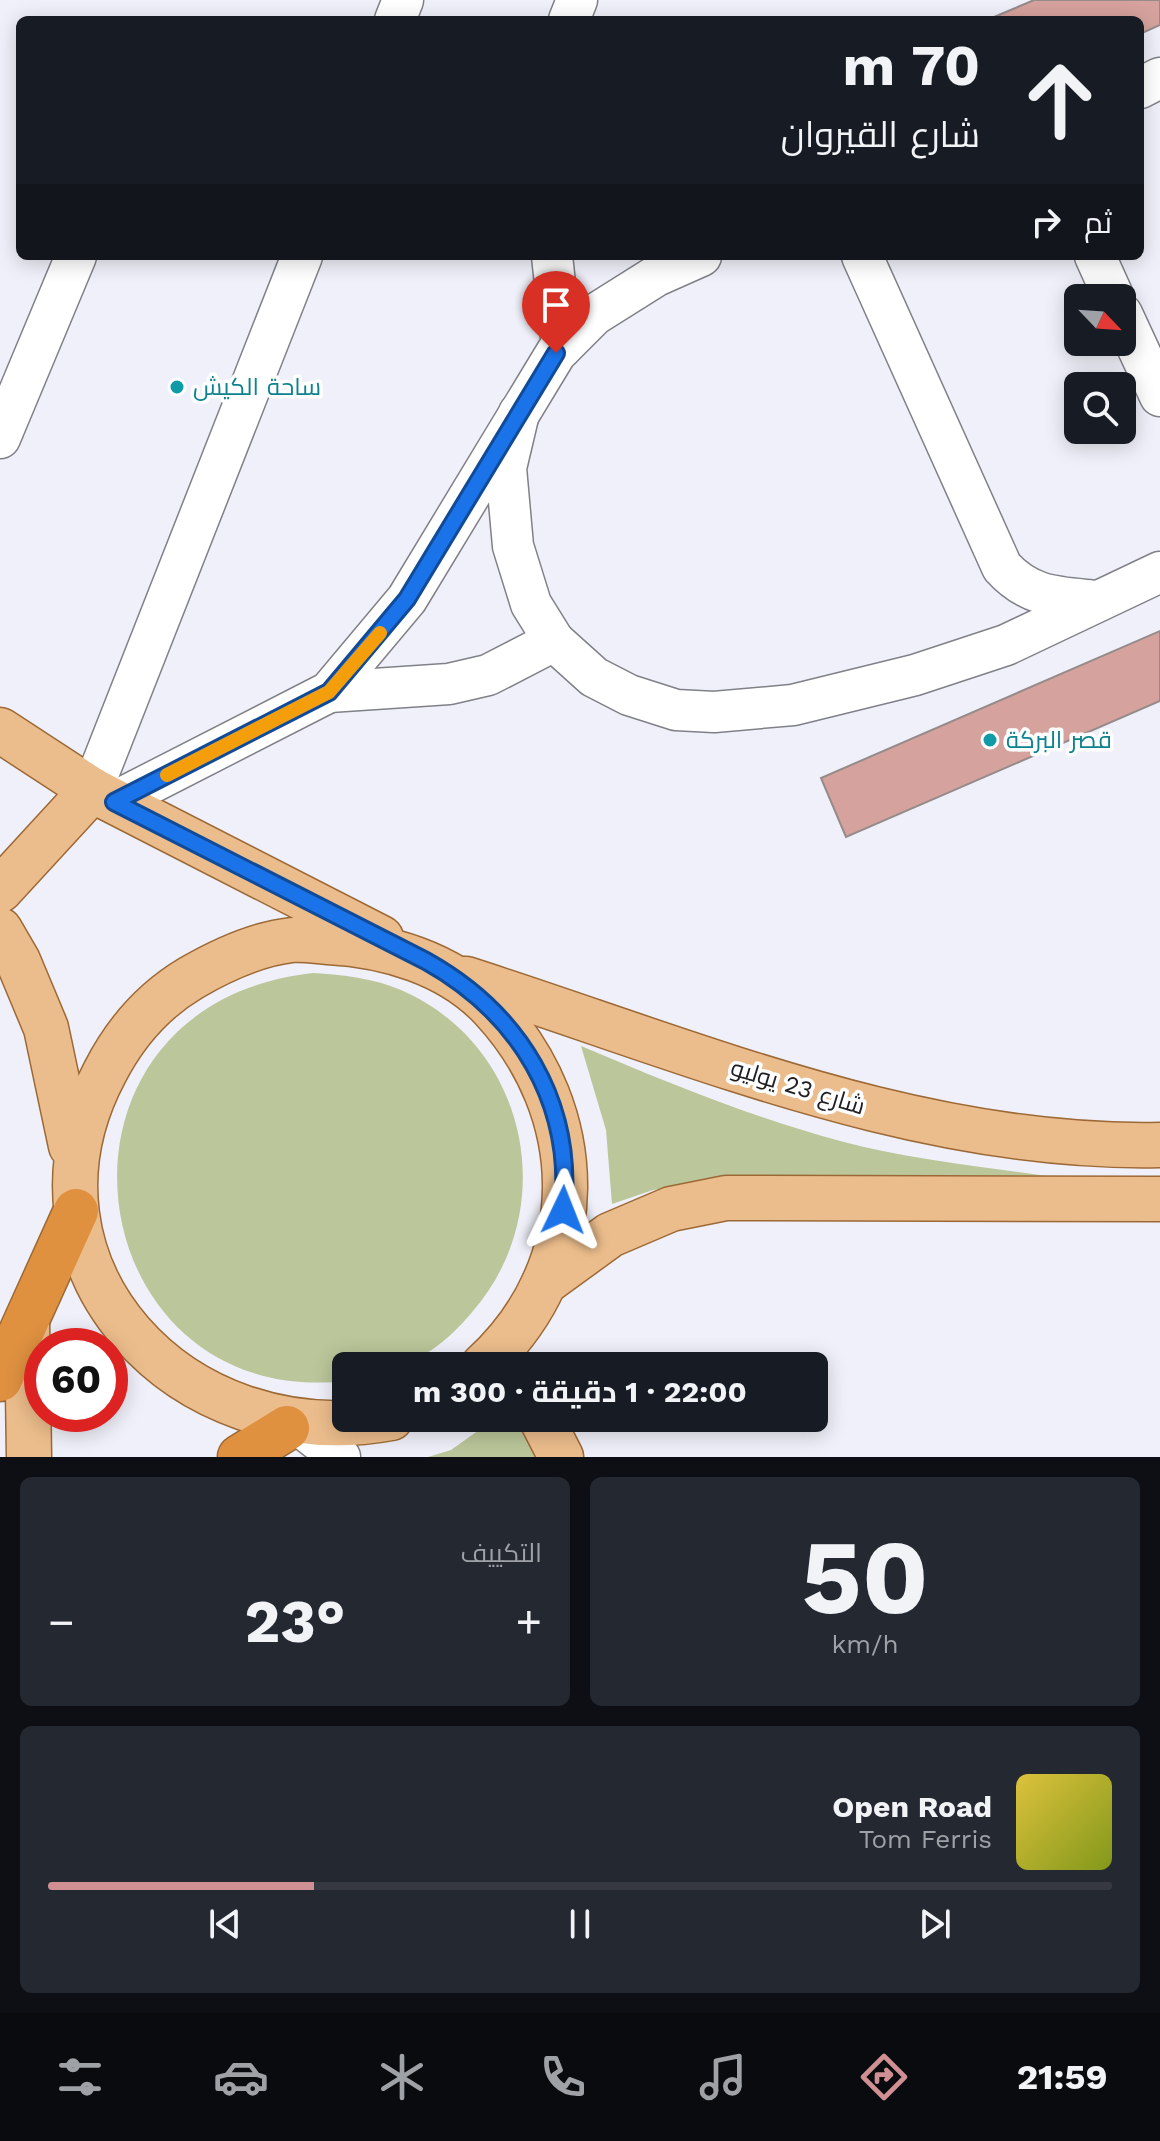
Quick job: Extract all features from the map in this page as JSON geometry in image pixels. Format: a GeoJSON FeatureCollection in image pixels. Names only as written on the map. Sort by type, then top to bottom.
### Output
{"type":"FeatureCollection","features":[{"type":"Feature","properties":{"kind":"highway"},"geometry":{"type":"LineString","coordinates":[[0,1379],[76,1211]]}},
{"type":"Feature","properties":{"kind":"highway"},"geometry":{"type":"LineString","coordinates":[[240,1457],[296,1429]]}},
{"type":"Feature","properties":{"kind":"main road"},"geometry":{"type":"LineString","coordinates":[[0,730],[103,796],[436,967],[488,1004],[521,1042],[546,1086],[561,1134],[566,1185],[560,1235],[541,1291],[527,1352]]}},
{"type":"Feature","properties":{"kind":"main road"},"geometry":{"type":"LineString","coordinates":[[0,890],[103,796]]}},
{"type":"Feature","properties":{"kind":"main road"},"geometry":{"type":"LineString","coordinates":[[0,930],[18,961],[46,1028],[61,1089],[75,1169],[76,1211],[88,1264],[111,1314],[144,1356],[186,1391],[235,1415],[296,1429],[332,1428]]}},
{"type":"Feature","properties":{"kind":"main road"},"geometry":{"type":"LineString","coordinates":[[75,1169],[89,1101],[121,1041],[168,992],[227,957],[293,940],[353,943],[436,967]]}},
{"type":"Feature","properties":{"kind":"main road","name":"شارع 23 يوليو"},"geometry":{"type":"LineString","coordinates":[[436,967],[692,1055],[882,1112],[1021,1136],[1160,1145]]}},
{"type":"Feature","properties":{"kind":"main road"},"geometry":{"type":"LineString","coordinates":[[498,1352],[541,1291],[610,1235],[671,1209],[726,1198],[1160,1199]]}},
{"type":"Feature","properties":{"kind":"main road"},"geometry":{"type":"LineString","coordinates":[[27,1322],[29,1457]]}},
{"type":"Feature","properties":{"kind":"main road"},"geometry":{"type":"LineString","coordinates":[[548,1432],[561,1457]]}},
{"type":"Feature","properties":{"kind":"lane"},"geometry":{"type":"LineString","coordinates":[[0,438],[74,260]]}},
{"type":"Feature","properties":{"kind":"lane"},"geometry":{"type":"LineString","coordinates":[[103,796],[301,260]]}},
{"type":"Feature","properties":{"kind":"lane"},"geometry":{"type":"LineString","coordinates":[[552,260],[562,347]]}},
{"type":"Feature","properties":{"kind":"lane"},"geometry":{"type":"LineString","coordinates":[[329,692],[407,599],[562,347],[594,315],[656,276],[692,260]]}},
{"type":"Feature","properties":{"kind":"lane"},"geometry":{"type":"LineString","coordinates":[[864,260],[1002,567],[1017,583],[1047,596],[1098,601]]}},
{"type":"Feature","properties":{"kind":"lane"},"geometry":{"type":"LineString","coordinates":[[1097,260],[1108,284]]}},
{"type":"Feature","properties":{"kind":"lane"},"geometry":{"type":"LineString","coordinates":[[1136,344],[1160,396]]}},
{"type":"Feature","properties":{"kind":"lane"},"geometry":{"type":"LineString","coordinates":[[519,413],[506,468],[513,546],[531,604],[554,641],[594,677],[629,695],[676,710],[714,712],[793,705],[915,675],[1006,645],[1160,572]]}},
{"type":"Feature","properties":{"kind":"lane"},"geometry":{"type":"LineString","coordinates":[[103,796],[329,692],[449,684],[488,675],[554,641]]}},
{"type":"Feature","properties":{"kind":"lane"},"geometry":{"type":"LineString","coordinates":[[296,1429],[340,1457]]}},
{"type":"Feature","properties":{"kind":"green space"},"geometry":{"type":"Polygon","coordinates":[[[313,973],[358,978],[390,986],[444,1015],[478,1049],[503,1089],[518,1132],[523,1179],[517,1225],[501,1270],[473,1311],[450,1336],[428,1352],[332,1352],[332,1380],[255,1373],[185,1335],[139,1274],[118,1201],[124,1125],[157,1055],[219,1001],[313,973]]]}},
{"type":"Feature","properties":{"kind":"green space"},"geometry":{"type":"Polygon","coordinates":[[[581,1046],[677,1086],[807,1132],[917,1157],[1046,1176],[721,1178],[653,1190],[612,1204],[606,1130],[581,1046]]]}},
{"type":"Feature","properties":{"kind":"green space"},"geometry":{"type":"Polygon","coordinates":[[[476,1432],[527,1432],[539,1457],[428,1457],[451,1450],[476,1432]]]}},
{"type":"Feature","properties":{"kind":"building"},"geometry":{"type":"Polygon","coordinates":[[[1034,0],[1160,0],[1160,25],[1144,32],[1144,16],[996,16],[1034,0]]]}},
{"type":"Feature","properties":{"kind":"building","name":"قصر البركة"},"geometry":{"type":"Polygon","coordinates":[[[1160,631],[1160,701],[846,837],[821,778],[1160,631]]]}},
{"type":"Feature","properties":{"kind":"slow traffic"},"geometry":{"type":"LineString","coordinates":[[167,775],[329,692],[380,633]]}},
{"type":"Feature","properties":{"kind":"place","name":"ساحة الكيش"},"geometry":{"type":"Point","coordinates":[177,387]}},
{"type":"Feature","properties":{"kind":"place","name":"قصر البركة"},"geometry":{"type":"Point","coordinates":[990,740]}},
{"type":"Feature","properties":{"kind":"route"},"geometry":{"type":"LineString","coordinates":[[556,353],[407,599],[329,692],[114,802],[426,961],[488,1004],[521,1042],[546,1086],[561,1134],[566,1185],[563,1210]]}}]}
